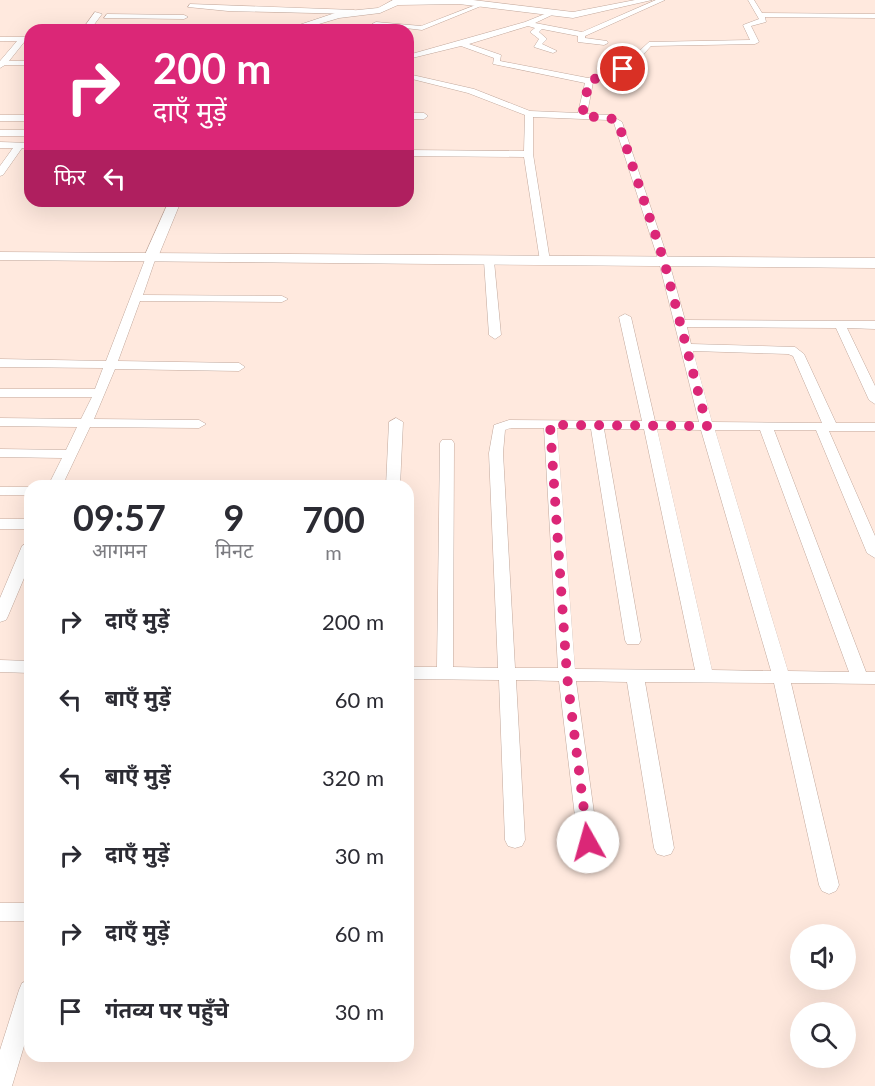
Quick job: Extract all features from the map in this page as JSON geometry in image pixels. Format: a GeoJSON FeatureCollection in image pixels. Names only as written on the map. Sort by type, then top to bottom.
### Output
{"type":"FeatureCollection","features":[{"type":"Feature","properties":{"kind":"main road"},"geometry":{"type":"LineString","coordinates":[[0,256],[664,261],[873,265]]}},
{"type":"Feature","properties":{"kind":"street"},"geometry":{"type":"LineString","coordinates":[[179,8],[191,4],[228,9],[354,12],[372,10],[395,1],[459,1],[578,15],[648,0]]}},
{"type":"Feature","properties":{"kind":"street"},"geometry":{"type":"LineString","coordinates":[[528,24],[582,36],[662,0]]}},
{"type":"Feature","properties":{"kind":"street"},"geometry":{"type":"LineString","coordinates":[[462,44],[498,57],[496,62],[589,81],[626,68],[652,43],[753,43],[756,41],[747,25],[763,20],[751,0]]}},
{"type":"Feature","properties":{"kind":"street"},"geometry":{"type":"LineString","coordinates":[[107,16],[182,20],[191,4]]}},
{"type":"Feature","properties":{"kind":"street"},"geometry":{"type":"LineString","coordinates":[[414,27],[423,28],[483,4]]}},
{"type":"Feature","properties":{"kind":"street"},"geometry":{"type":"LineString","coordinates":[[372,10],[376,24]]}},
{"type":"Feature","properties":{"kind":"street"},"geometry":{"type":"LineString","coordinates":[[311,24],[354,12]]}},
{"type":"Feature","properties":{"kind":"street"},"geometry":{"type":"LineString","coordinates":[[414,56],[528,24],[552,12]]}},
{"type":"Feature","properties":{"kind":"street"},"geometry":{"type":"LineString","coordinates":[[90,24],[98,14]]}},
{"type":"Feature","properties":{"kind":"street"},"geometry":{"type":"LineString","coordinates":[[761,15],[875,16]]}},
{"type":"Feature","properties":{"kind":"street"},"geometry":{"type":"LineString","coordinates":[[540,26],[534,32],[543,38],[537,45],[553,51]]}},
{"type":"Feature","properties":{"kind":"street"},"geometry":{"type":"LineString","coordinates":[[582,36],[579,39],[604,43]]}},
{"type":"Feature","properties":{"kind":"street"},"geometry":{"type":"LineString","coordinates":[[0,39],[24,39]]}},
{"type":"Feature","properties":{"kind":"street"},"geometry":{"type":"LineString","coordinates":[[1,64],[24,41]]}},
{"type":"Feature","properties":{"kind":"street"},"geometry":{"type":"LineString","coordinates":[[414,52],[420,54]]}},
{"type":"Feature","properties":{"kind":"street"},"geometry":{"type":"LineString","coordinates":[[1,64],[24,63]]}},
{"type":"Feature","properties":{"kind":"street"},"geometry":{"type":"LineString","coordinates":[[414,77],[471,91],[530,114],[610,118],[618,122],[664,261],[707,426],[781,677],[829,885]]}},
{"type":"Feature","properties":{"kind":"street"},"geometry":{"type":"LineString","coordinates":[[582,116],[589,81]]}},
{"type":"Feature","properties":{"kind":"street"},"geometry":{"type":"LineString","coordinates":[[530,114],[528,154],[545,261]]}},
{"type":"Feature","properties":{"kind":"street"},"geometry":{"type":"LineString","coordinates":[[414,116],[424,116]]}},
{"type":"Feature","properties":{"kind":"street"},"geometry":{"type":"LineString","coordinates":[[0,118],[24,118]]}},
{"type":"Feature","properties":{"kind":"street"},"geometry":{"type":"LineString","coordinates":[[0,133],[24,133]]}},
{"type":"Feature","properties":{"kind":"street"},"geometry":{"type":"LineString","coordinates":[[0,146],[24,146]]}},
{"type":"Feature","properties":{"kind":"street"},"geometry":{"type":"LineString","coordinates":[[0,173],[19,146]]}},
{"type":"Feature","properties":{"kind":"street"},"geometry":{"type":"LineString","coordinates":[[414,153],[528,154]]}},
{"type":"Feature","properties":{"kind":"street"},"geometry":{"type":"LineString","coordinates":[[58,480],[100,393],[150,257],[172,207]]}},
{"type":"Feature","properties":{"kind":"street"},"geometry":{"type":"LineString","coordinates":[[489,261],[495,335]]}},
{"type":"Feature","properties":{"kind":"street"},"geometry":{"type":"LineString","coordinates":[[136,298],[282,299]]}},
{"type":"Feature","properties":{"kind":"street"},"geometry":{"type":"LineString","coordinates":[[625,317],[705,677]]}},
{"type":"Feature","properties":{"kind":"street"},"geometry":{"type":"LineString","coordinates":[[680,323],[875,325]]}},
{"type":"Feature","properties":{"kind":"street"},"geometry":{"type":"LineString","coordinates":[[840,325],[875,400]]}},
{"type":"Feature","properties":{"kind":"street"},"geometry":{"type":"LineString","coordinates":[[686,347],[791,350],[798,354],[875,553]]}},
{"type":"Feature","properties":{"kind":"street"},"geometry":{"type":"LineString","coordinates":[[0,363],[112,363],[238,367]]}},
{"type":"Feature","properties":{"kind":"street"},"geometry":{"type":"LineString","coordinates":[[0,393],[100,393]]}},
{"type":"Feature","properties":{"kind":"street"},"geometry":{"type":"LineString","coordinates":[[0,422],[199,424]]}},
{"type":"Feature","properties":{"kind":"street"},"geometry":{"type":"LineString","coordinates":[[393,480],[396,422]]}},
{"type":"Feature","properties":{"kind":"street"},"geometry":{"type":"LineString","coordinates":[[516,840],[496,453],[497,431],[501,426],[509,424],[875,428]]}},
{"type":"Feature","properties":{"kind":"street"},"geometry":{"type":"LineString","coordinates":[[550,425],[567,676],[588,842]]}},
{"type":"Feature","properties":{"kind":"street"},"geometry":{"type":"LineString","coordinates":[[597,425],[633,640]]}},
{"type":"Feature","properties":{"kind":"street"},"geometry":{"type":"LineString","coordinates":[[414,673],[868,678],[765,427]]}},
{"type":"Feature","properties":{"kind":"street"},"geometry":{"type":"LineString","coordinates":[[445,674],[447,443]]}},
{"type":"Feature","properties":{"kind":"street"},"geometry":{"type":"LineString","coordinates":[[0,453],[70,454]]}},
{"type":"Feature","properties":{"kind":"street"},"geometry":{"type":"LineString","coordinates":[[0,491],[24,491]]}},
{"type":"Feature","properties":{"kind":"street"},"geometry":{"type":"LineString","coordinates":[[0,524],[24,524]]}},
{"type":"Feature","properties":{"kind":"street"},"geometry":{"type":"LineString","coordinates":[[0,616],[7,582],[24,555]]}},
{"type":"Feature","properties":{"kind":"street"},"geometry":{"type":"LineString","coordinates":[[0,666],[24,667]]}},
{"type":"Feature","properties":{"kind":"street"},"geometry":{"type":"LineString","coordinates":[[635,676],[664,848]]}},
{"type":"Feature","properties":{"kind":"street"},"geometry":{"type":"LineString","coordinates":[[0,912],[24,912]]}},
{"type":"Feature","properties":{"kind":"street"},"geometry":{"type":"LineString","coordinates":[[0,1086],[24,1009]]}},
{"type":"Feature","properties":{"kind":"route"},"geometry":{"type":"LineString","coordinates":[[588,842],[567,676],[550,425],[707,426],[664,261],[618,122],[610,118],[582,116],[589,81],[623,69]]}}]}
